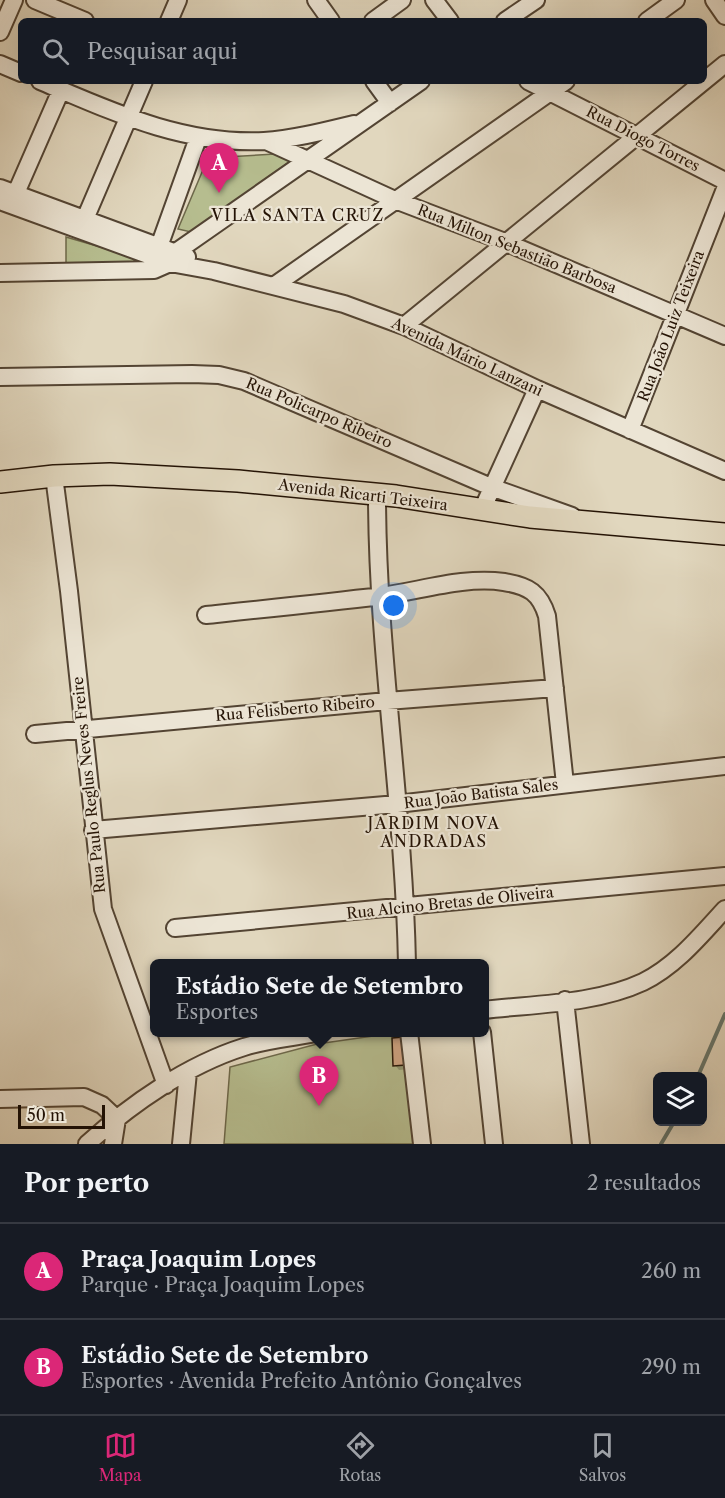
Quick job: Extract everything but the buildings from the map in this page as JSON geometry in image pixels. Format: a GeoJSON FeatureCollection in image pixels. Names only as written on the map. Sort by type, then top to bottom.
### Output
{"type":"FeatureCollection","features":[{"type":"Feature","properties":{"kind":"main road","name":"Avenida Ricarti Teixeira"},"geometry":{"type":"LineString","coordinates":[[0,482],[54,476],[168,476],[376,494],[482,510],[725,534]]}},
{"type":"Feature","properties":{"kind":"street"},"geometry":{"type":"LineString","coordinates":[[0,32],[14,0]]}},
{"type":"Feature","properties":{"kind":"street"},"geometry":{"type":"LineString","coordinates":[[35,0],[78,18]]}},
{"type":"Feature","properties":{"kind":"street"},"geometry":{"type":"LineString","coordinates":[[170,18],[178,0]]}},
{"type":"Feature","properties":{"kind":"street"},"geometry":{"type":"LineString","coordinates":[[316,0],[329,18]]}},
{"type":"Feature","properties":{"kind":"street"},"geometry":{"type":"LineString","coordinates":[[377,18],[402,0]]}},
{"type":"Feature","properties":{"kind":"street"},"geometry":{"type":"LineString","coordinates":[[434,0],[448,18]]}},
{"type":"Feature","properties":{"kind":"street"},"geometry":{"type":"LineString","coordinates":[[510,18],[536,0]]}},
{"type":"Feature","properties":{"kind":"street"},"geometry":{"type":"LineString","coordinates":[[651,18],[676,0]]}},
{"type":"Feature","properties":{"kind":"street"},"geometry":{"type":"LineString","coordinates":[[714,0],[725,16]]}},
{"type":"Feature","properties":{"kind":"street"},"geometry":{"type":"LineString","coordinates":[[0,64],[18,72]]}},
{"type":"Feature","properties":{"kind":"street"},"geometry":{"type":"LineString","coordinates":[[707,79],[725,64]]}},
{"type":"Feature","properties":{"kind":"street"},"geometry":{"type":"LineString","coordinates":[[47,84],[129,119],[198,138],[266,141],[358,123]]}},
{"type":"Feature","properties":{"kind":"street"},"geometry":{"type":"LineString","coordinates":[[85,219],[143,84]]}},
{"type":"Feature","properties":{"kind":"street"},"geometry":{"type":"LineString","coordinates":[[376,84],[390,103]]}},
{"type":"Feature","properties":{"kind":"street"},"geometry":{"type":"LineString","coordinates":[[0,273],[136,272],[309,162],[358,123],[417,84]]}},
{"type":"Feature","properties":{"kind":"street","name":"Rua Diogo Torres"},"geometry":{"type":"LineString","coordinates":[[534,84],[725,181]]}},
{"type":"Feature","properties":{"kind":"street"},"geometry":{"type":"LineString","coordinates":[[274,285],[562,84]]}},
{"type":"Feature","properties":{"kind":"street"},"geometry":{"type":"LineString","coordinates":[[404,326],[701,84]]}},
{"type":"Feature","properties":{"kind":"street"},"geometry":{"type":"LineString","coordinates":[[8,190],[62,90]]}},
{"type":"Feature","properties":{"kind":"street"},"geometry":{"type":"LineString","coordinates":[[165,255],[198,138]]}},
{"type":"Feature","properties":{"kind":"street","name":"Rua Milton Sebastião Barbosa"},"geometry":{"type":"LineString","coordinates":[[266,141],[395,200],[505,242],[725,336]]}},
{"type":"Feature","properties":{"kind":"street","name":"Rua João Luiz Teixeira"},"geometry":{"type":"LineString","coordinates":[[630,430],[725,189]]}},
{"type":"Feature","properties":{"kind":"street","name":"Avenida Mário Lanzani"},"geometry":{"type":"LineString","coordinates":[[8,190],[85,219],[165,255]]}},
{"type":"Feature","properties":{"kind":"street","name":"Avenida Mário Lanzani"},"geometry":{"type":"LineString","coordinates":[[0,201],[214,270],[344,304],[404,326],[537,389],[721,467]]}},
{"type":"Feature","properties":{"kind":"street","name":"Rua Policarpo Ribeiro"},"geometry":{"type":"LineString","coordinates":[[0,377],[219,375],[273,391],[491,487],[588,522]]}},
{"type":"Feature","properties":{"kind":"street"},"geometry":{"type":"LineString","coordinates":[[482,510],[537,389]]}},
{"type":"Feature","properties":{"kind":"street","name":"Rua Paulo Reglus Neves Freire"},"geometry":{"type":"LineString","coordinates":[[54,476],[69,591],[103,909],[166,1085]]}},
{"type":"Feature","properties":{"kind":"street"},"geometry":{"type":"LineString","coordinates":[[376,494],[380,596],[406,908],[407,959]]}},
{"type":"Feature","properties":{"kind":"street"},"geometry":{"type":"LineString","coordinates":[[206,615],[380,596],[475,582],[504,582],[528,589],[542,599],[547,616],[565,784]]}},
{"type":"Feature","properties":{"kind":"street","name":"Rua Felisberto Ribeiro"},"geometry":{"type":"LineString","coordinates":[[36,734],[82,728],[555,688]]}},
{"type":"Feature","properties":{"kind":"street","name":"Rua João Batista Sales"},"geometry":{"type":"LineString","coordinates":[[93,830],[397,804],[725,766]]}},
{"type":"Feature","properties":{"kind":"street","name":"Rua Alcino Bretas de Oliveira"},"geometry":{"type":"LineString","coordinates":[[175,928],[406,908],[692,877],[725,876]]}},
{"type":"Feature","properties":{"kind":"street"},"geometry":{"type":"LineString","coordinates":[[489,1009],[610,993],[643,982],[671,963],[724,910],[725,894]]}},
{"type":"Feature","properties":{"kind":"street"},"geometry":{"type":"LineString","coordinates":[[565,1000],[581,1144]]}},
{"type":"Feature","properties":{"kind":"street"},"geometry":{"type":"LineString","coordinates":[[87,1144],[117,1119],[188,1072],[246,1046],[295,1037]]}},
{"type":"Feature","properties":{"kind":"street"},"geometry":{"type":"LineString","coordinates":[[410,1037],[422,1144]]}},
{"type":"Feature","properties":{"kind":"street"},"geometry":{"type":"LineString","coordinates":[[483,1037],[494,1144]]}},
{"type":"Feature","properties":{"kind":"street"},"geometry":{"type":"LineString","coordinates":[[181,1144],[188,1072]]}},
{"type":"Feature","properties":{"kind":"street"},"geometry":{"type":"LineString","coordinates":[[0,1099],[84,1096],[102,1105],[117,1119]]}},
{"type":"Feature","properties":{"kind":"street"},"geometry":{"type":"LineString","coordinates":[[113,1144],[117,1119]]}},
{"type":"Feature","properties":{"kind":"green space"},"geometry":{"type":"Polygon","coordinates":[[[275,154],[296,157],[191,232],[178,229],[208,158],[275,154]]]}},
{"type":"Feature","properties":{"kind":"green space"},"geometry":{"type":"Polygon","coordinates":[[[66,237],[131,256],[137,259],[138,263],[66,267],[66,237]]]}},
{"type":"Feature","properties":{"kind":"green space"},"geometry":{"type":"Polygon","coordinates":[[[366,1037],[405,1037],[414,1144],[224,1144],[230,1067],[317,1044],[366,1037]]]}},
{"type":"Feature","properties":{"kind":"waterway"},"geometry":{"type":"LineString","coordinates":[[700,1072],[725,1014]]}},
{"type":"Feature","properties":{"kind":"waterway"},"geometry":{"type":"LineString","coordinates":[[661,1144],[672,1126]]}},
{"type":"Feature","properties":{"kind":"place","name":"Praça Joaquim Lopes"},"geometry":{"type":"Point","coordinates":[219,193]}},
{"type":"Feature","properties":{"kind":"place","name":"Estádio Sete de Setembro"},"geometry":{"type":"Point","coordinates":[319,1106]}},
{"type":"Feature","properties":{"kind":"district","name":"VILA SANTA CRUZ"},"geometry":{"type":"Point","coordinates":[298,215]}},
{"type":"Feature","properties":{"kind":"district","name":"JARDIM NOVA ANDRADAS"},"geometry":{"type":"Point","coordinates":[434,832]}}]}
